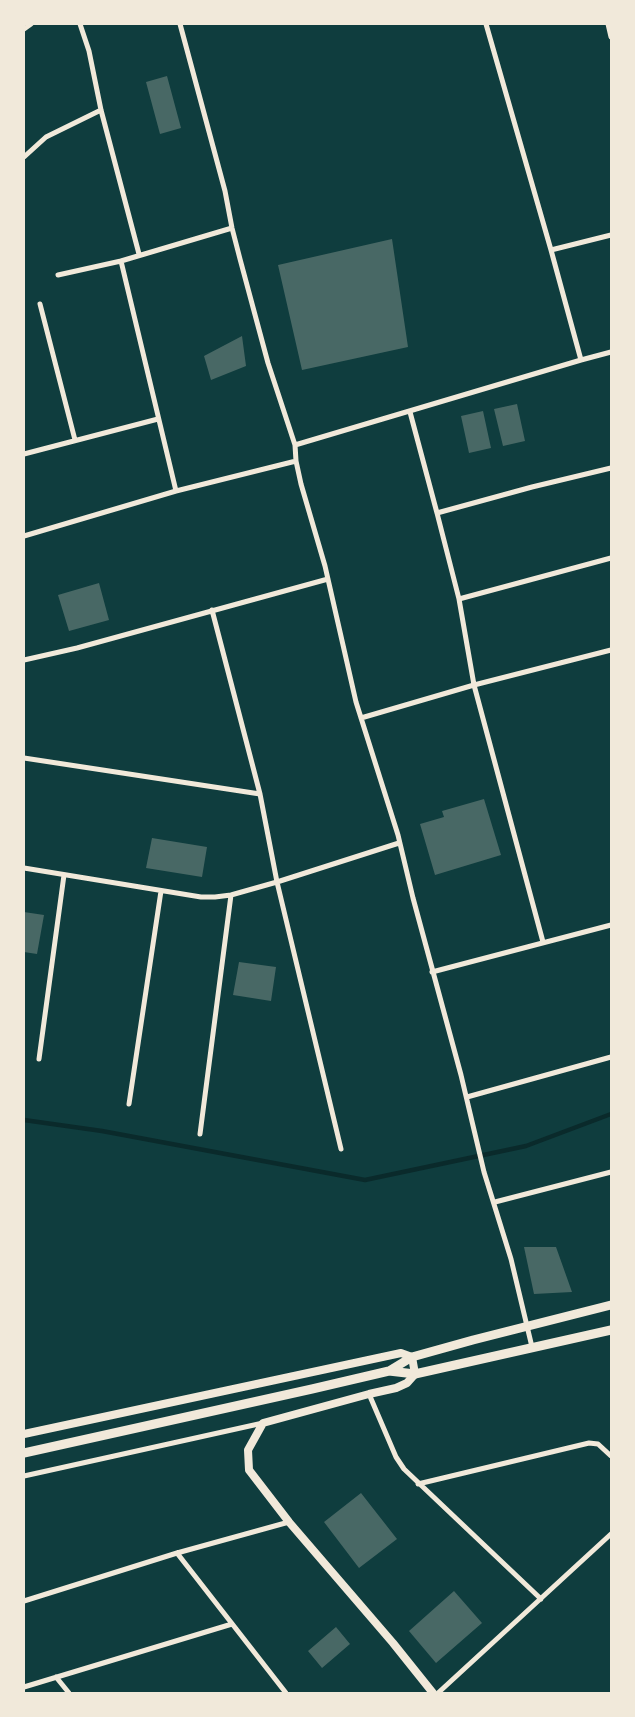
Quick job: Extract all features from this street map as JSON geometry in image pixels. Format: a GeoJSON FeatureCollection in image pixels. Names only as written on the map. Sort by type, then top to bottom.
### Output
{"type":"FeatureCollection","features":[{"type":"Feature","properties":{"kind":"main road"},"geometry":{"type":"LineString","coordinates":[[24,1453],[312,1390],[389,1371],[412,1357],[611,1305]]}},
{"type":"Feature","properties":{"kind":"main road"},"geometry":{"type":"LineString","coordinates":[[389,1371],[415,1374],[611,1330]]}},
{"type":"Feature","properties":{"kind":"street"},"geometry":{"type":"LineString","coordinates":[[24,29],[31,24]]}},
{"type":"Feature","properties":{"kind":"street"},"geometry":{"type":"LineString","coordinates":[[80,24],[89,51],[101,110],[139,254]]}},
{"type":"Feature","properties":{"kind":"street"},"geometry":{"type":"LineString","coordinates":[[180,24],[268,363],[295,445],[296,461],[328,578],[361,718],[399,842],[432,972],[467,1097],[484,1172],[495,1202],[532,1347]]}},
{"type":"Feature","properties":{"kind":"street"},"geometry":{"type":"LineString","coordinates":[[486,24],[581,360]]}},
{"type":"Feature","properties":{"kind":"street"},"geometry":{"type":"LineString","coordinates":[[608,24],[611,37]]}},
{"type":"Feature","properties":{"kind":"street"},"geometry":{"type":"LineString","coordinates":[[24,157],[46,137],[101,110]]}},
{"type":"Feature","properties":{"kind":"street"},"geometry":{"type":"LineString","coordinates":[[58,275],[122,260],[232,228]]}},
{"type":"Feature","properties":{"kind":"street"},"geometry":{"type":"LineString","coordinates":[[551,250],[611,235]]}},
{"type":"Feature","properties":{"kind":"street"},"geometry":{"type":"LineString","coordinates":[[122,260],[176,490]]}},
{"type":"Feature","properties":{"kind":"street"},"geometry":{"type":"LineString","coordinates":[[40,304],[75,440]]}},
{"type":"Feature","properties":{"kind":"street"},"geometry":{"type":"LineString","coordinates":[[295,445],[611,352]]}},
{"type":"Feature","properties":{"kind":"street"},"geometry":{"type":"LineString","coordinates":[[410,412],[459,600],[474,685],[543,942]]}},
{"type":"Feature","properties":{"kind":"street"},"geometry":{"type":"LineString","coordinates":[[24,454],[158,419]]}},
{"type":"Feature","properties":{"kind":"street"},"geometry":{"type":"LineString","coordinates":[[24,536],[176,490],[296,461]]}},
{"type":"Feature","properties":{"kind":"street"},"geometry":{"type":"LineString","coordinates":[[437,513],[611,468]]}},
{"type":"Feature","properties":{"kind":"street"},"geometry":{"type":"LineString","coordinates":[[459,600],[611,558]]}},
{"type":"Feature","properties":{"kind":"street"},"geometry":{"type":"LineString","coordinates":[[24,660],[77,648],[328,578]]}},
{"type":"Feature","properties":{"kind":"street"},"geometry":{"type":"LineString","coordinates":[[212,610],[260,794],[277,882],[341,1150]]}},
{"type":"Feature","properties":{"kind":"street"},"geometry":{"type":"LineString","coordinates":[[361,718],[474,685],[611,650]]}},
{"type":"Feature","properties":{"kind":"street"},"geometry":{"type":"LineString","coordinates":[[24,758],[260,794]]}},
{"type":"Feature","properties":{"kind":"street"},"geometry":{"type":"LineString","coordinates":[[24,868],[161,891],[201,897],[215,897],[231,895],[277,882],[399,842]]}},
{"type":"Feature","properties":{"kind":"street"},"geometry":{"type":"LineString","coordinates":[[39,1059],[64,875]]}},
{"type":"Feature","properties":{"kind":"street"},"geometry":{"type":"LineString","coordinates":[[129,1104],[161,891]]}},
{"type":"Feature","properties":{"kind":"street"},"geometry":{"type":"LineString","coordinates":[[200,1134],[231,895]]}},
{"type":"Feature","properties":{"kind":"street"},"geometry":{"type":"LineString","coordinates":[[432,972],[611,925]]}},
{"type":"Feature","properties":{"kind":"street"},"geometry":{"type":"LineString","coordinates":[[467,1097],[611,1057]]}},
{"type":"Feature","properties":{"kind":"street"},"geometry":{"type":"LineString","coordinates":[[495,1202],[611,1172]]}},
{"type":"Feature","properties":{"kind":"street"},"geometry":{"type":"LineString","coordinates":[[24,1434],[402,1353],[412,1357],[415,1374],[407,1383],[396,1388],[263,1422],[24,1476]]}},
{"type":"Feature","properties":{"kind":"street"},"geometry":{"type":"LineString","coordinates":[[369,1394],[396,1458],[404,1469],[541,1599]]}},
{"type":"Feature","properties":{"kind":"street"},"geometry":{"type":"LineString","coordinates":[[263,1422],[248,1450],[249,1470],[289,1522],[393,1643],[433,1693]]}},
{"type":"Feature","properties":{"kind":"street"},"geometry":{"type":"LineString","coordinates":[[418,1484],[590,1443],[598,1444],[611,1456]]}},
{"type":"Feature","properties":{"kind":"street"},"geometry":{"type":"LineString","coordinates":[[24,1601],[177,1553],[289,1522]]}},
{"type":"Feature","properties":{"kind":"street"},"geometry":{"type":"LineString","coordinates":[[438,1693],[611,1534]]}},
{"type":"Feature","properties":{"kind":"street"},"geometry":{"type":"LineString","coordinates":[[177,1553],[286,1693]]}},
{"type":"Feature","properties":{"kind":"street"},"geometry":{"type":"LineString","coordinates":[[24,1687],[232,1624]]}},
{"type":"Feature","properties":{"kind":"street"},"geometry":{"type":"LineString","coordinates":[[56,1677],[69,1693]]}},
{"type":"Feature","properties":{"kind":"building"},"geometry":{"type":"Polygon","coordinates":[[[167,76],[181,128],[160,134],[146,82],[167,76]]]}},
{"type":"Feature","properties":{"kind":"building"},"geometry":{"type":"Polygon","coordinates":[[[392,239],[408,347],[302,370],[278,265],[392,239]]]}},
{"type":"Feature","properties":{"kind":"building"},"geometry":{"type":"Polygon","coordinates":[[[242,336],[246,366],[211,380],[204,356],[242,336]]]}},
{"type":"Feature","properties":{"kind":"building"},"geometry":{"type":"Polygon","coordinates":[[[517,404],[525,441],[503,446],[494,409],[517,404]]]}},
{"type":"Feature","properties":{"kind":"building"},"geometry":{"type":"Polygon","coordinates":[[[483,411],[491,448],[469,453],[461,416],[483,411]]]}},
{"type":"Feature","properties":{"kind":"building"},"geometry":{"type":"Polygon","coordinates":[[[99,583],[109,620],[69,631],[58,595],[99,583]]]}},
{"type":"Feature","properties":{"kind":"building"},"geometry":{"type":"Polygon","coordinates":[[[484,799],[501,855],[435,875],[420,824],[444,817],[442,811],[484,799]]]}},
{"type":"Feature","properties":{"kind":"building"},"geometry":{"type":"Polygon","coordinates":[[[152,838],[207,847],[202,877],[146,868],[152,838]]]}},
{"type":"Feature","properties":{"kind":"building"},"geometry":{"type":"Polygon","coordinates":[[[24,912],[44,915],[37,954],[24,952],[24,912]]]}},
{"type":"Feature","properties":{"kind":"building"},"geometry":{"type":"Polygon","coordinates":[[[239,962],[276,967],[271,1001],[233,995],[239,962]]]}},
{"type":"Feature","properties":{"kind":"building"},"geometry":{"type":"Polygon","coordinates":[[[524,1247],[556,1247],[572,1292],[534,1294],[524,1247]]]}},
{"type":"Feature","properties":{"kind":"building"},"geometry":{"type":"Polygon","coordinates":[[[361,1493],[397,1539],[359,1568],[324,1522],[361,1493]]]}},
{"type":"Feature","properties":{"kind":"building"},"geometry":{"type":"Polygon","coordinates":[[[454,1591],[482,1623],[436,1663],[409,1631],[454,1591]]]}},
{"type":"Feature","properties":{"kind":"building"},"geometry":{"type":"Polygon","coordinates":[[[336,1627],[350,1644],[322,1668],[308,1651],[336,1627]]]}},
{"type":"Feature","properties":{"kind":"waterway"},"geometry":{"type":"LineString","coordinates":[[24,1120],[102,1131],[365,1180],[526,1146],[611,1114]]}}]}
